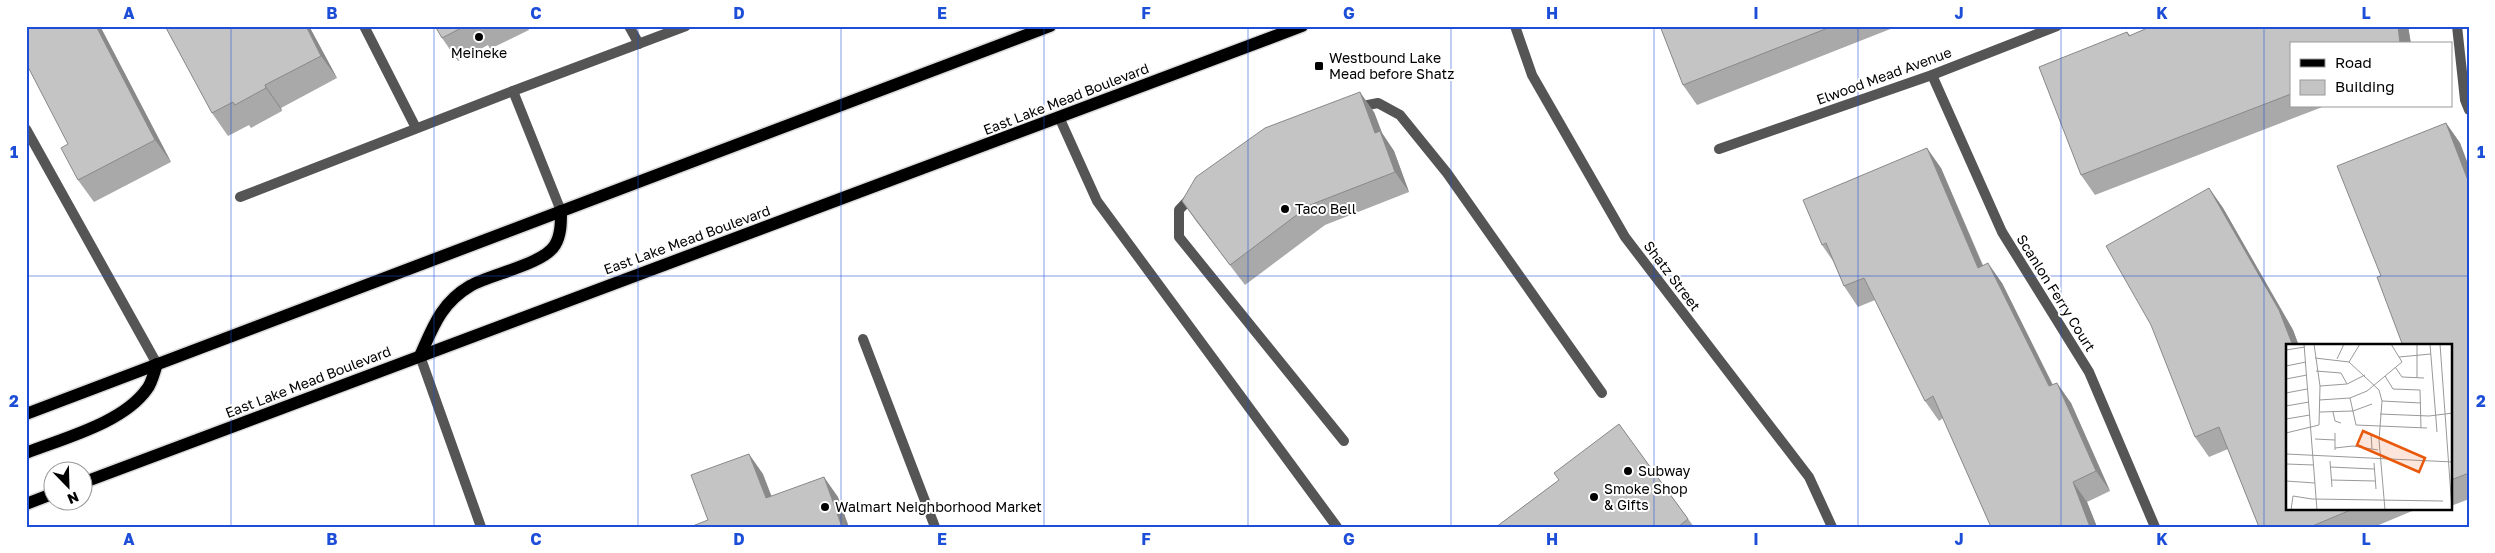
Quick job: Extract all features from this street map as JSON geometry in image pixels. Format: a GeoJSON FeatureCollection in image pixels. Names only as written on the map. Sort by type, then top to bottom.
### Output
{"type":"FeatureCollection","features":[{"type":"Feature","properties":{"kind":"main road"},"geometry":{"type":"LineString","coordinates":[[26,414],[1050,26]]}},
{"type":"Feature","properties":{"kind":"main road","name":"East Lake Mead Boulevard"},"geometry":{"type":"LineString","coordinates":[[92,478],[1302,26]]}},
{"type":"Feature","properties":{"kind":"main road"},"geometry":{"type":"LineString","coordinates":[[420,356],[439,313],[469,287],[542,257],[554,246],[560,231],[561,211]]}},
{"type":"Feature","properties":{"kind":"main road"},"geometry":{"type":"LineString","coordinates":[[26,453],[98,424],[130,408],[148,388],[157,364]]}},
{"type":"Feature","properties":{"kind":"main road"},"geometry":{"type":"LineString","coordinates":[[26,504],[42,498]]}},
{"type":"Feature","properties":{"kind":"street"},"geometry":{"type":"LineString","coordinates":[[364,26],[416,128]]}},
{"type":"Feature","properties":{"kind":"street"},"geometry":{"type":"LineString","coordinates":[[629,26],[639,44]]}},
{"type":"Feature","properties":{"kind":"street"},"geometry":{"type":"LineString","coordinates":[[240,197],[686,26]]}},
{"type":"Feature","properties":{"kind":"street","name":"Shatz Street"},"geometry":{"type":"LineString","coordinates":[[1515,26],[1532,75],[1625,237],[1809,477],[1832,527]]}},
{"type":"Feature","properties":{"kind":"street","name":"Elwood Mead Avenue"},"geometry":{"type":"LineString","coordinates":[[1719,149],[1932,75],[2057,26]]}},
{"type":"Feature","properties":{"kind":"street"},"geometry":{"type":"LineString","coordinates":[[2457,26],[2465,100],[2469,110]]}},
{"type":"Feature","properties":{"kind":"street","name":"Scanlon Ferry Court"},"geometry":{"type":"LineString","coordinates":[[1932,75],[2002,232],[2089,372],[2155,527]]}},
{"type":"Feature","properties":{"kind":"street"},"geometry":{"type":"LineString","coordinates":[[514,91],[561,211]]}},
{"type":"Feature","properties":{"kind":"street"},"geometry":{"type":"LineString","coordinates":[[1350,108],[1378,103],[1400,116],[1447,173],[1602,393]]}},
{"type":"Feature","properties":{"kind":"street"},"geometry":{"type":"LineString","coordinates":[[1059,118],[1097,201],[1337,527]]}},
{"type":"Feature","properties":{"kind":"street"},"geometry":{"type":"LineString","coordinates":[[26,129],[157,364]]}},
{"type":"Feature","properties":{"kind":"street"},"geometry":{"type":"LineString","coordinates":[[1200,188],[1179,210],[1179,237],[1344,441]]}},
{"type":"Feature","properties":{"kind":"street"},"geometry":{"type":"LineString","coordinates":[[863,339],[934,527]]}},
{"type":"Feature","properties":{"kind":"street"},"geometry":{"type":"LineString","coordinates":[[420,356],[481,527]]}},
{"type":"Feature","properties":{"kind":"building"},"geometry":{"type":"Polygon","coordinates":[[[26,26],[96,26],[155,140],[78,180],[61,148],[68,144],[26,63],[26,26]]]}},
{"type":"Feature","properties":{"kind":"building"},"geometry":{"type":"Polygon","coordinates":[[[165,26],[306,26],[321,56],[265,85],[266,88],[235,105],[233,102],[212,113],[165,26]]]}},
{"type":"Feature","properties":{"kind":"building"},"geometry":{"type":"Polygon","coordinates":[[[435,26],[465,26],[442,38],[435,26]]]}},
{"type":"Feature","properties":{"kind":"building"},"geometry":{"type":"Polygon","coordinates":[[[1660,26],[1833,26],[1683,85],[1660,26]]]}},
{"type":"Feature","properties":{"kind":"building"},"geometry":{"type":"Polygon","coordinates":[[[2152,26],[2398,26],[2400,42],[2290,42],[2290,94],[2081,175],[2039,67],[2127,32],[2129,36],[2152,26]]]}},
{"type":"Feature","properties":{"kind":"building","name":"Taco Bell"},"geometry":{"type":"Polygon","coordinates":[[[1360,92],[1375,133],[1380,131],[1395,172],[1310,205],[1230,265],[1182,201],[1196,177],[1265,128],[1360,92]]]}},
{"type":"Feature","properties":{"kind":"building"},"geometry":{"type":"Polygon","coordinates":[[[2446,123],[2469,183],[2469,473],[2452,480],[2452,344],[2402,344],[2377,277],[2381,276],[2337,166],[2446,123]]]}},
{"type":"Feature","properties":{"kind":"building"},"geometry":{"type":"Polygon","coordinates":[[[1927,148],[1978,268],[1988,263],[2049,386],[2057,383],[2096,471],[2073,482],[2090,527],[1991,527],[1933,396],[1925,401],[1864,278],[1844,286],[1826,243],[1822,245],[1803,200],[1927,148]]]}},
{"type":"Feature","properties":{"kind":"building"},"geometry":{"type":"Polygon","coordinates":[[[2209,188],[2279,310],[2292,344],[2286,344],[2286,510],[2351,510],[2310,527],[2259,527],[2219,427],[2195,437],[2151,325],[2106,246],[2209,188]]]}},
{"type":"Feature","properties":{"kind":"building"},"geometry":{"type":"Polygon","coordinates":[[[1619,424],[1688,519],[1678,527],[1496,527],[1559,480],[1554,473],[1619,424]]]}},
{"type":"Feature","properties":{"kind":"building"},"geometry":{"type":"Polygon","coordinates":[[[749,454],[766,498],[824,477],[842,527],[690,527],[708,520],[691,475],[749,454]]]}},
{"type":"Feature","properties":{"kind":"place","name":"Meineke"},"geometry":{"type":"Point","coordinates":[479,37]}},
{"type":"Feature","properties":{"kind":"place","name":"Westbound Lake Mead before Shatz"},"geometry":{"type":"Point","coordinates":[1319,66]}},
{"type":"Feature","properties":{"kind":"place","name":"Taco Bell"},"geometry":{"type":"Point","coordinates":[1285,209]}},
{"type":"Feature","properties":{"kind":"place","name":"Subway"},"geometry":{"type":"Point","coordinates":[1628,471]}},
{"type":"Feature","properties":{"kind":"place","name":"Smoke Shop & Gifts"},"geometry":{"type":"Point","coordinates":[1594,497]}},
{"type":"Feature","properties":{"kind":"place","name":"Walmart Neighborhood Market"},"geometry":{"type":"Point","coordinates":[825,507]}}]}
